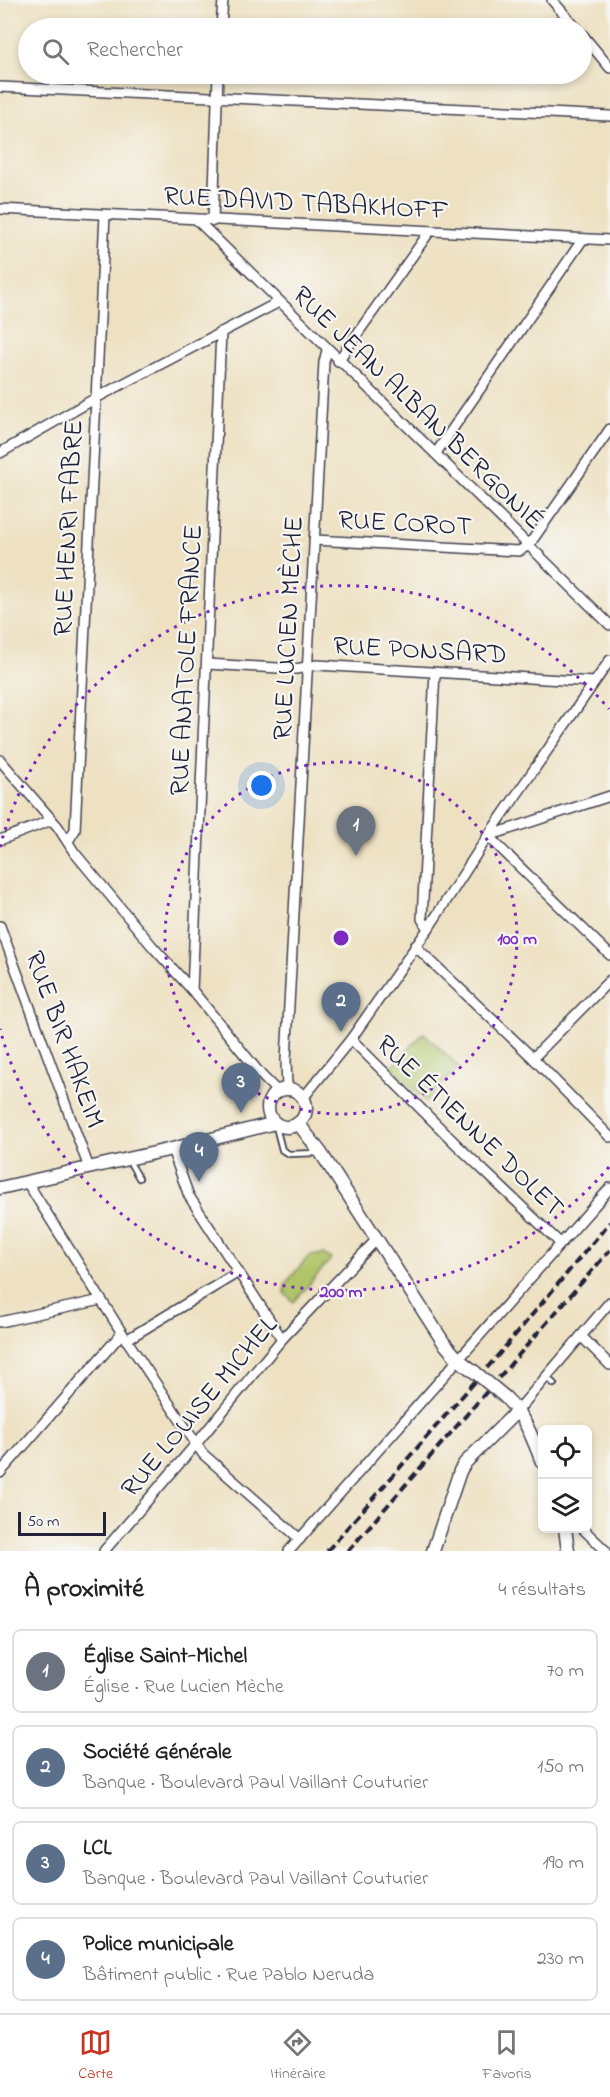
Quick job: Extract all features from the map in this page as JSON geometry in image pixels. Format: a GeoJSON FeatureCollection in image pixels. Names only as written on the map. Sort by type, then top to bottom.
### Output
{"type":"FeatureCollection","features":[{"type":"Feature","properties":{"kind":"street"},"geometry":{"type":"LineString","coordinates":[[222,18],[223,0]]}},
{"type":"Feature","properties":{"kind":"street"},"geometry":{"type":"LineString","coordinates":[[552,0],[567,18]]}},
{"type":"Feature","properties":{"kind":"street"},"geometry":{"type":"LineString","coordinates":[[592,46],[610,68]]}},
{"type":"Feature","properties":{"kind":"street"},"geometry":{"type":"LineString","coordinates":[[213,221],[218,84]]}},
{"type":"Feature","properties":{"kind":"street"},"geometry":{"type":"LineString","coordinates":[[0,87],[610,116]]}},
{"type":"Feature","properties":{"kind":"street","name":"RUE DAVID TABAKHOFF"},"geometry":{"type":"LineString","coordinates":[[0,209],[610,240]]}},
{"type":"Feature","properties":{"kind":"street","name":"RUE HENRI FABRE"},"geometry":{"type":"LineString","coordinates":[[68,841],[75,830],[105,214]]}},
{"type":"Feature","properties":{"kind":"street","name":"RUE JEAN ALBAN BERGONIÉ"},"geometry":{"type":"LineString","coordinates":[[197,220],[610,626]]}},
{"type":"Feature","properties":{"kind":"street"},"geometry":{"type":"LineString","coordinates":[[339,361],[430,231]]}},
{"type":"Feature","properties":{"kind":"street"},"geometry":{"type":"LineString","coordinates":[[436,453],[583,239]]}},
{"type":"Feature","properties":{"kind":"street"},"geometry":{"type":"LineString","coordinates":[[0,453],[96,398],[279,302]]}},
{"type":"Feature","properties":{"kind":"street","name":"RUE ANATOLE FRANCE"},"geometry":{"type":"LineString","coordinates":[[192,990],[221,332]]}},
{"type":"Feature","properties":{"kind":"street","name":"RUE LUCIEN MÈCHE"},"geometry":{"type":"LineString","coordinates":[[282,1089],[286,1060],[324,362],[327,350]]}},
{"type":"Feature","properties":{"kind":"street"},"geometry":{"type":"LineString","coordinates":[[529,545],[610,429]]}},
{"type":"Feature","properties":{"kind":"street","name":"RUE COROT"},"geometry":{"type":"LineString","coordinates":[[314,540],[519,551],[529,545]]}},
{"type":"Feature","properties":{"kind":"street"},"geometry":{"type":"LineString","coordinates":[[304,1098],[351,1039],[428,929],[488,836],[610,660]]}},
{"type":"Feature","properties":{"kind":"street","name":"RUE PONSARD"},"geometry":{"type":"LineString","coordinates":[[207,664],[296,669],[317,665],[594,682]]}},
{"type":"Feature","properties":{"kind":"street"},"geometry":{"type":"LineString","coordinates":[[428,929],[422,919],[435,672]]}},
{"type":"Feature","properties":{"kind":"street"},"geometry":{"type":"LineString","coordinates":[[0,760],[262,1076],[282,1089]]}},
{"type":"Feature","properties":{"kind":"street"},"geometry":{"type":"LineString","coordinates":[[488,836],[610,796]]}},
{"type":"Feature","properties":{"kind":"street"},"geometry":{"type":"LineString","coordinates":[[0,840],[52,820]]}},
{"type":"Feature","properties":{"kind":"street"},"geometry":{"type":"LineString","coordinates":[[488,836],[610,955]]}},
{"type":"Feature","properties":{"kind":"street","name":"RUE BIR HAKEIM"},"geometry":{"type":"LineString","coordinates":[[0,926],[89,1168]]}},
{"type":"Feature","properties":{"kind":"street"},"geometry":{"type":"LineString","coordinates":[[415,946],[533,1058],[610,1137]]}},
{"type":"Feature","properties":{"kind":"street"},"geometry":{"type":"LineString","coordinates":[[533,1058],[610,980]]}},
{"type":"Feature","properties":{"kind":"street","name":"RUE ÉTIENNE DOLET"},"geometry":{"type":"LineString","coordinates":[[351,1039],[458,1146],[560,1243]]}},
{"type":"Feature","properties":{"kind":"street"},"geometry":{"type":"LineString","coordinates":[[282,1089],[293,1089],[304,1098],[306,1109],[303,1119],[298,1123],[287,1127],[275,1123],[269,1116],[267,1107],[272,1095],[282,1089]]}},
{"type":"Feature","properties":{"kind":"street"},"geometry":{"type":"LineString","coordinates":[[0,1188],[275,1123]]}},
{"type":"Feature","properties":{"kind":"street"},"geometry":{"type":"LineString","coordinates":[[298,1123],[321,1154],[444,1343],[458,1359],[518,1410],[538,1450]]}},
{"type":"Feature","properties":{"kind":"street"},"geometry":{"type":"LineString","coordinates":[[172,1149],[187,1202],[282,1339]]}},
{"type":"Feature","properties":{"kind":"street"},"geometry":{"type":"LineString","coordinates":[[27,1182],[124,1336],[203,1454],[300,1539]]}},
{"type":"Feature","properties":{"kind":"street"},"geometry":{"type":"LineString","coordinates":[[290,1551],[610,1188]]}},
{"type":"Feature","properties":{"kind":"street","name":"RUE LOUISE MICHEL"},"geometry":{"type":"LineString","coordinates":[[104,1551],[282,1339],[377,1239]]}},
{"type":"Feature","properties":{"kind":"street"},"geometry":{"type":"LineString","coordinates":[[0,1473],[124,1336],[237,1273]]}},
{"type":"Feature","properties":{"kind":"street"},"geometry":{"type":"LineString","coordinates":[[0,1322],[101,1300]]}},
{"type":"Feature","properties":{"kind":"street"},"geometry":{"type":"LineString","coordinates":[[433,1551],[465,1463],[550,1381],[581,1336],[610,1302]]}},
{"type":"Feature","properties":{"kind":"street"},"geometry":{"type":"LineString","coordinates":[[581,1336],[610,1365]]}},
{"type":"Feature","properties":{"kind":"street"},"geometry":{"type":"LineString","coordinates":[[566,1533],[568,1551]]}},
{"type":"Feature","properties":{"kind":"street"},"geometry":{"type":"LineString","coordinates":[[587,1533],[606,1551]]}},
{"type":"Feature","properties":{"kind":"lane"},"geometry":{"type":"LineString","coordinates":[[275,1123],[282,1150],[289,1154],[321,1154]]}},
{"type":"Feature","properties":{"kind":"lane"},"geometry":{"type":"LineString","coordinates":[[127,1159],[139,1178]]}},
{"type":"Feature","properties":{"kind":"green space"},"geometry":{"type":"Polygon","coordinates":[[[424,1033],[459,1067],[426,1101],[391,1067],[424,1033]]]}},
{"type":"Feature","properties":{"kind":"green space"},"geometry":{"type":"Polygon","coordinates":[[[323,1254],[331,1259],[294,1302],[285,1294],[285,1284],[309,1256],[323,1254]]]}},
{"type":"Feature","properties":{"kind":"railway"},"geometry":{"type":"LineString","coordinates":[[327,1551],[500,1353],[610,1222]]}},
{"type":"Feature","properties":{"kind":"railway"},"geometry":{"type":"LineString","coordinates":[[348,1551],[610,1250]]}},
{"type":"Feature","properties":{"kind":"place","name":"Église Saint-Michel"},"geometry":{"type":"Point","coordinates":[356,856]}},
{"type":"Feature","properties":{"kind":"place","name":"Société Générale"},"geometry":{"type":"Point","coordinates":[341,1032]}},
{"type":"Feature","properties":{"kind":"place","name":"LCL"},"geometry":{"type":"Point","coordinates":[241,1113]}},
{"type":"Feature","properties":{"kind":"place","name":"Police municipale"},"geometry":{"type":"Point","coordinates":[199,1182]}}]}
